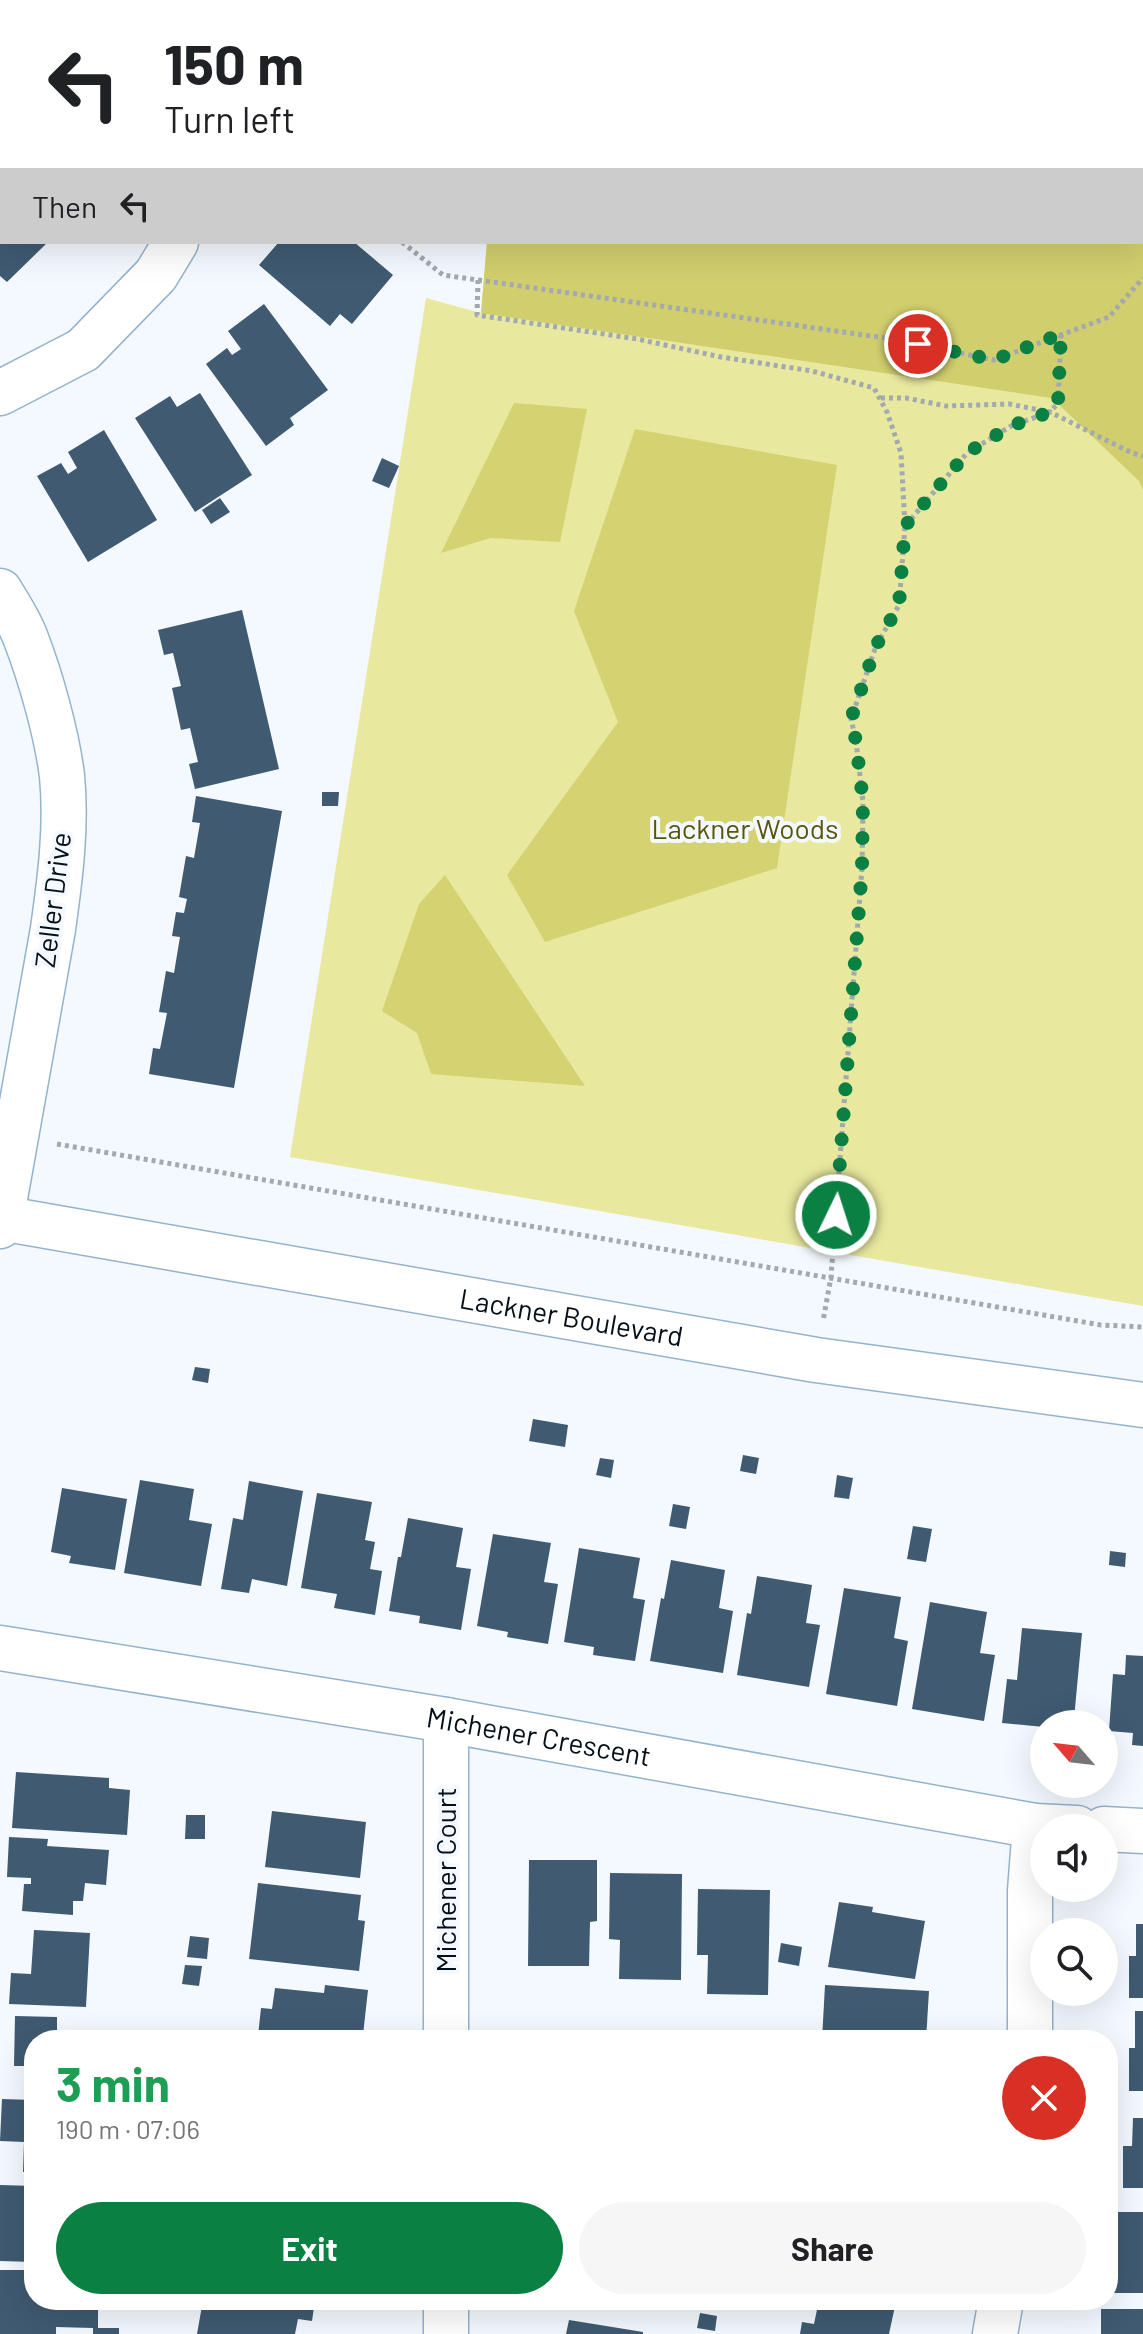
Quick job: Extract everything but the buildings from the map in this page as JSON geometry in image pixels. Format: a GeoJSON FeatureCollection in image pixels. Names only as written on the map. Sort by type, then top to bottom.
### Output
{"type":"FeatureCollection","features":[{"type":"Feature","properties":{"kind":"street"},"geometry":{"type":"LineString","coordinates":[[0,393],[83,350],[156,275],[175,244]]}},
{"type":"Feature","properties":{"kind":"street","name":"Zeller Drive"},"geometry":{"type":"LineString","coordinates":[[0,591],[26,637],[45,699],[62,774],[63,814],[60,884],[1,1220]]}},
{"type":"Feature","properties":{"kind":"street","name":"Lackner Boulevard"},"geometry":{"type":"LineString","coordinates":[[1,1220],[816,1360],[1143,1405]]}},
{"type":"Feature","properties":{"kind":"street","name":"Michener Crescent"},"geometry":{"type":"LineString","coordinates":[[0,1648],[446,1720],[1030,1822]]}},
{"type":"Feature","properties":{"kind":"street","name":"Michener Court"},"geometry":{"type":"LineString","coordinates":[[446,1720],[446,2030]]}},
{"type":"Feature","properties":{"kind":"street"},"geometry":{"type":"LineString","coordinates":[[1118,1830],[1143,1831]]}},
{"type":"Feature","properties":{"kind":"street"},"geometry":{"type":"LineString","coordinates":[[1030,1902],[1030,2030]]}},
{"type":"Feature","properties":{"kind":"street"},"geometry":{"type":"LineString","coordinates":[[446,2310],[446,2334]]}},
{"type":"Feature","properties":{"kind":"street"},"geometry":{"type":"LineString","coordinates":[[995,2334],[999,2310]]}},
{"type":"Feature","properties":{"kind":"path"},"geometry":{"type":"LineString","coordinates":[[404,244],[443,275],[892,339],[994,360],[1109,317],[1143,278]]}},
{"type":"Feature","properties":{"kind":"path"},"geometry":{"type":"LineString","coordinates":[[478,280],[477,315],[637,339],[721,357],[812,371],[874,388],[887,412],[901,453],[905,526],[899,605],[876,646],[851,719],[863,802],[862,868],[831,1277],[816,1360]]}},
{"type":"Feature","properties":{"kind":"path"},"geometry":{"type":"LineString","coordinates":[[905,526],[967,453],[1011,426],[1050,412],[1058,403],[1061,334]]}},
{"type":"Feature","properties":{"kind":"path"},"geometry":{"type":"LineString","coordinates":[[880,398],[906,398],[946,406],[1009,404],[1050,412],[1143,456]]}},
{"type":"Feature","properties":{"kind":"path"},"geometry":{"type":"LineString","coordinates":[[56,1144],[1101,1325],[1143,1327]]}},
{"type":"Feature","properties":{"kind":"green space","name":"Lackner Woods"},"geometry":{"type":"Polygon","coordinates":[[[487,244],[1143,244],[1143,1306],[290,1157],[426,298],[481,313],[487,244]]]}},
{"type":"Feature","properties":{"kind":"shaded area"},"geometry":{"type":"Polygon","coordinates":[[[487,244],[1143,244],[1143,490],[1139,481],[1052,398],[481,313],[487,244]]]}},
{"type":"Feature","properties":{"kind":"shaded area"},"geometry":{"type":"Polygon","coordinates":[[[514,403],[587,409],[560,542],[491,538],[441,553],[514,403]]]}},
{"type":"Feature","properties":{"kind":"shaded area"},"geometry":{"type":"Polygon","coordinates":[[[635,429],[837,465],[777,868],[545,942],[507,875],[618,722],[574,611],[635,429]]]}},
{"type":"Feature","properties":{"kind":"shaded area"},"geometry":{"type":"Polygon","coordinates":[[[445,875],[585,1086],[431,1074],[417,1033],[382,1011],[419,904],[445,875]]]}},
{"type":"Feature","properties":{"kind":"route"},"geometry":{"type":"LineString","coordinates":[[836,1215],[862,868],[863,802],[851,719],[876,646],[899,605],[905,526],[967,453],[1011,426],[1050,412],[1058,403],[1061,334],[994,360],[918,344]]}}]}
